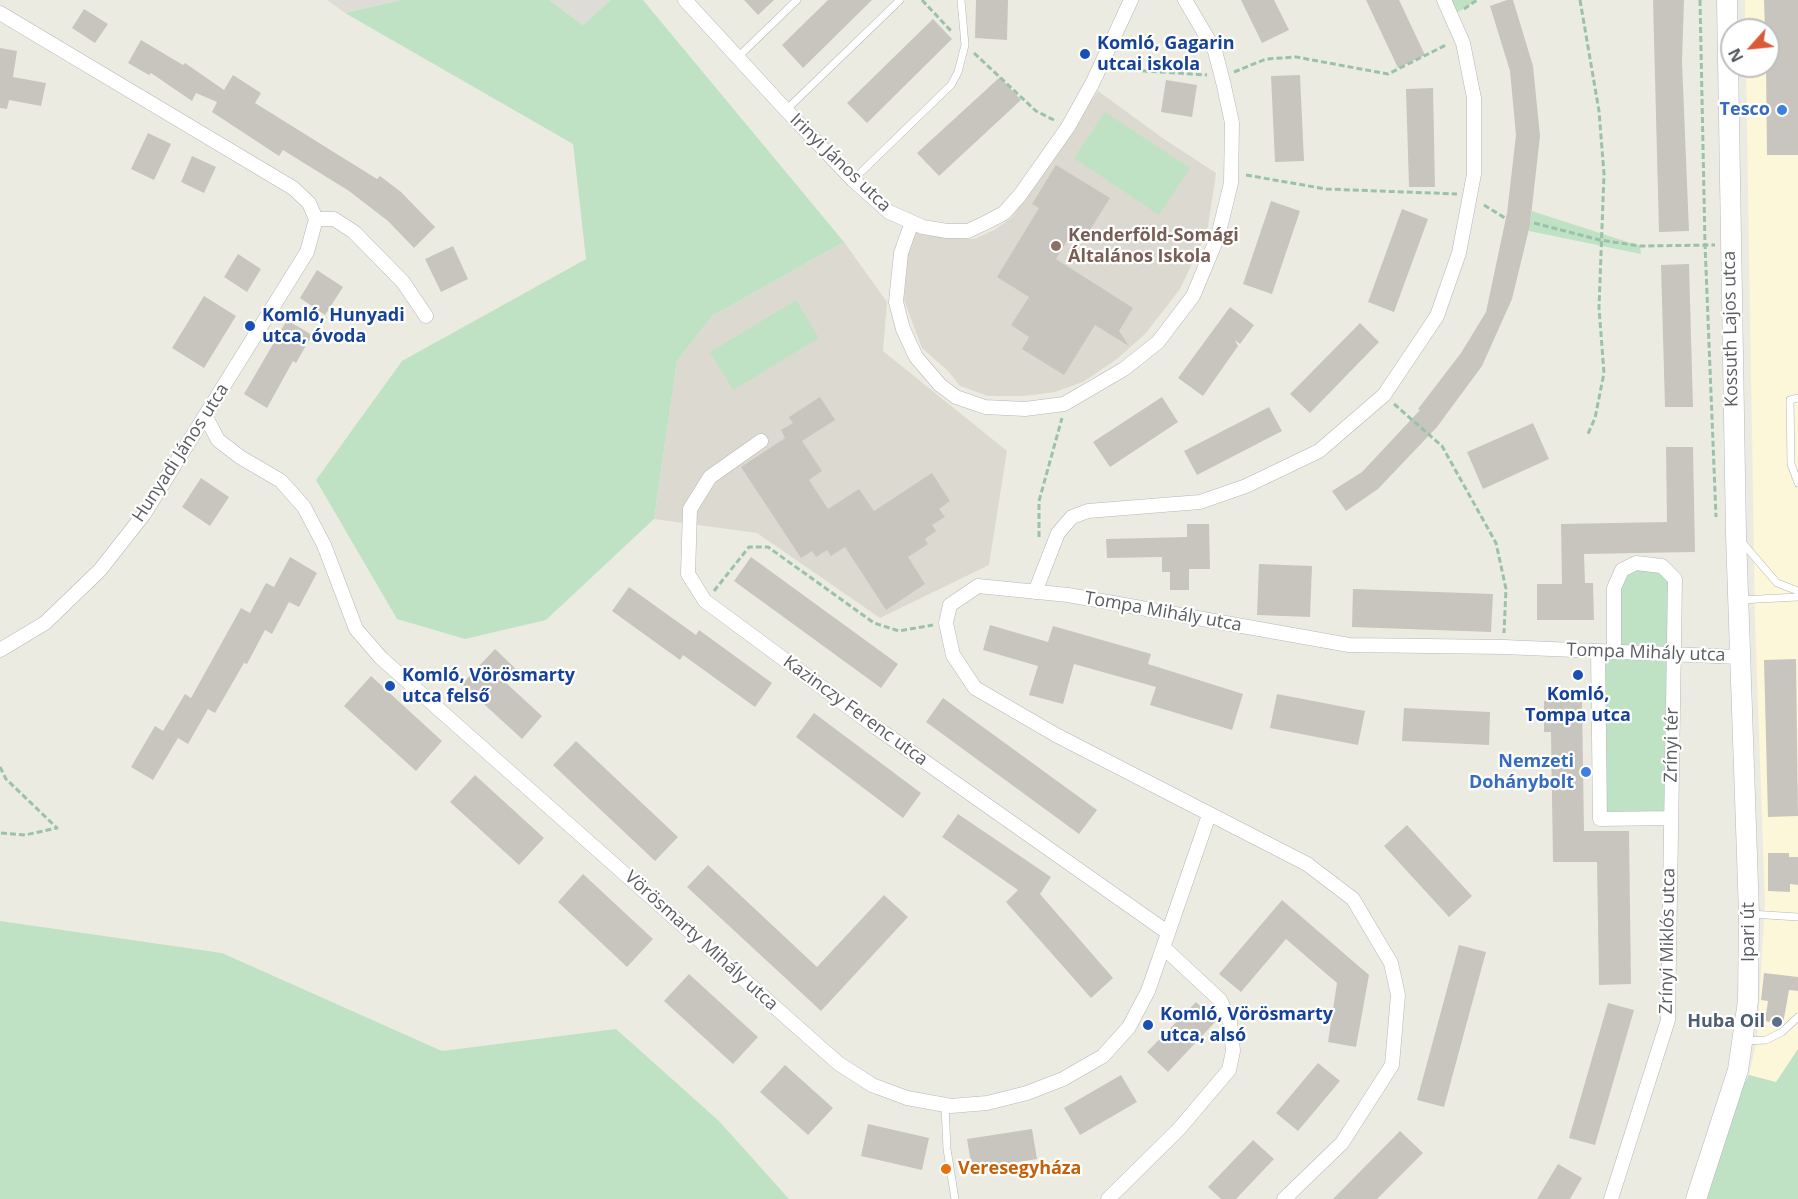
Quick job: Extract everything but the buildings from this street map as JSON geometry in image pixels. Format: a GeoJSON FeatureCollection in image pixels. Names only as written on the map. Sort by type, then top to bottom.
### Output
{"type":"FeatureCollection","features":[{"type":"Feature","properties":{"kind":"main road","name":"Kossuth Lajos utca"},"geometry":{"type":"LineString","coordinates":[[1726,0],[1729,245],[1739,657]]}},
{"type":"Feature","properties":{"kind":"main road","name":"Ipari út"},"geometry":{"type":"LineString","coordinates":[[1696,1199],[1725,1117],[1743,1041],[1748,1001],[1749,914],[1739,657]]}},
{"type":"Feature","properties":{"kind":"street","name":"Irinyi János utca"},"geometry":{"type":"LineString","coordinates":[[685,0],[853,180],[889,212],[912,222],[946,231],[968,231],[1004,213],[1068,127],[1100,68],[1131,0]]}},
{"type":"Feature","properties":{"kind":"street"},"geometry":{"type":"LineString","coordinates":[[912,222],[901,253],[896,302],[903,329],[916,357],[940,385],[956,397],[985,407],[1025,409],[1065,404],[1124,369],[1158,342],[1193,296],[1218,236],[1231,172],[1232,123],[1222,76],[1215,51],[1185,0]]}},
{"type":"Feature","properties":{"kind":"street"},"geometry":{"type":"LineString","coordinates":[[1035,592],[1058,533],[1072,517],[1088,511],[1200,502],[1246,486],[1319,451],[1384,395],[1437,316],[1459,253],[1474,174],[1474,98],[1463,43],[1444,0]]}},
{"type":"Feature","properties":{"kind":"street"},"geometry":{"type":"LineString","coordinates":[[0,13],[293,188],[309,203],[316,219],[334,219],[354,232],[403,282],[426,316]]}},
{"type":"Feature","properties":{"kind":"street","name":"Hunyadi János utca"},"geometry":{"type":"LineString","coordinates":[[0,650],[45,623],[100,570],[144,514],[307,252],[316,219]]}},
{"type":"Feature","properties":{"kind":"street","name":"Vörösmarty Mihály utca"},"geometry":{"type":"LineString","coordinates":[[206,417],[218,440],[240,457],[281,481],[304,507],[324,545],[356,629],[381,658],[838,1063],[872,1085],[907,1098],[945,1105],[987,1103],[1027,1093],[1063,1079],[1103,1056],[1129,1026],[1148,991],[1209,815]]}},
{"type":"Feature","properties":{"kind":"street","name":"Kazinczy Ferenc utca"},"geometry":{"type":"LineString","coordinates":[[761,441],[710,477],[690,509],[688,574],[705,602],[877,729],[1167,932]]}},
{"type":"Feature","properties":{"kind":"street","name":"Zrínyi tér"},"geometry":{"type":"LineString","coordinates":[[1614,652],[1614,588],[1622,570],[1636,563],[1662,566],[1675,579],[1671,818]]}},
{"type":"Feature","properties":{"kind":"street","name":"Tompa Mihály utca"},"geometry":{"type":"LineString","coordinates":[[946,623],[950,605],[978,586],[1068,595],[1349,645],[1504,647],[1739,657]]}},
{"type":"Feature","properties":{"kind":"street"},"geometry":{"type":"LineString","coordinates":[[946,623],[953,655],[975,688],[1056,735],[1307,864],[1353,899],[1391,963],[1398,995],[1392,1065],[1342,1143],[1284,1199]]}},
{"type":"Feature","properties":{"kind":"street"},"geometry":{"type":"LineString","coordinates":[[1598,652],[1600,819],[1671,818]]}},
{"type":"Feature","properties":{"kind":"street","name":"Zrínyi Miklós utca"},"geometry":{"type":"LineString","coordinates":[[1611,1199],[1668,1020],[1671,818]]}},
{"type":"Feature","properties":{"kind":"street"},"geometry":{"type":"LineString","coordinates":[[1108,1199],[1179,1129],[1229,1070],[1233,1051],[1230,1021],[1220,1000],[1162,947]]}},
{"type":"Feature","properties":{"kind":"lane"},"geometry":{"type":"LineString","coordinates":[[738,57],[797,0]]}},
{"type":"Feature","properties":{"kind":"lane"},"geometry":{"type":"LineString","coordinates":[[786,110],[900,0]]}},
{"type":"Feature","properties":{"kind":"lane"},"geometry":{"type":"LineString","coordinates":[[853,180],[951,85],[958,72],[965,45],[961,0]]}},
{"type":"Feature","properties":{"kind":"lane"},"geometry":{"type":"LineString","coordinates":[[1798,398],[1790,400],[1794,430],[1791,464],[1798,483]]}},
{"type":"Feature","properties":{"kind":"lane"},"geometry":{"type":"LineString","coordinates":[[1736,535],[1777,582],[1798,591]]}},
{"type":"Feature","properties":{"kind":"lane"},"geometry":{"type":"LineString","coordinates":[[1737,600],[1798,597]]}},
{"type":"Feature","properties":{"kind":"lane"},"geometry":{"type":"LineString","coordinates":[[1749,914],[1798,917]]}},
{"type":"Feature","properties":{"kind":"lane"},"geometry":{"type":"LineString","coordinates":[[1743,1041],[1766,1040],[1782,1032],[1798,1017]]}},
{"type":"Feature","properties":{"kind":"lane"},"geometry":{"type":"LineString","coordinates":[[945,1105],[947,1149],[955,1199]]}},
{"type":"Feature","properties":{"kind":"path"},"geometry":{"type":"LineString","coordinates":[[922,0],[965,45],[1036,111],[1068,127]]}},
{"type":"Feature","properties":{"kind":"path"},"geometry":{"type":"LineString","coordinates":[[1580,0],[1599,111],[1604,174],[1599,308],[1604,373],[1595,418],[1587,436]]}},
{"type":"Feature","properties":{"kind":"path"},"geometry":{"type":"LineString","coordinates":[[1700,0],[1705,244],[1716,527]]}},
{"type":"Feature","properties":{"kind":"path"},"geometry":{"type":"LineString","coordinates":[[1222,76],[1266,59],[1296,57],[1388,74],[1446,47],[1452,16]]}},
{"type":"Feature","properties":{"kind":"path"},"geometry":{"type":"LineString","coordinates":[[1100,68],[1188,74]]}},
{"type":"Feature","properties":{"kind":"path"},"geometry":{"type":"LineString","coordinates":[[1231,172],[1326,189],[1470,195],[1505,218]]}},
{"type":"Feature","properties":{"kind":"path"},"geometry":{"type":"LineString","coordinates":[[1534,223],[1600,240],[1644,246],[1729,245]]}},
{"type":"Feature","properties":{"kind":"path"},"geometry":{"type":"LineString","coordinates":[[1384,395],[1442,446],[1496,543],[1506,589],[1504,647]]}},
{"type":"Feature","properties":{"kind":"path"},"geometry":{"type":"LineString","coordinates":[[1039,545],[1040,501],[1055,452],[1065,404]]}},
{"type":"Feature","properties":{"kind":"path"},"geometry":{"type":"LineString","coordinates":[[705,602],[749,547],[768,547],[874,623],[899,631],[946,623]]}},
{"type":"Feature","properties":{"kind":"path"},"geometry":{"type":"LineString","coordinates":[[0,767],[6,779],[57,828],[25,835],[0,833]]}},
{"type":"Feature","properties":{"kind":"shaded area"},"geometry":{"type":"Polygon","coordinates":[[[327,0],[401,0],[345,13],[327,0]]]}},
{"type":"Feature","properties":{"kind":"shaded area"},"geometry":{"type":"Polygon","coordinates":[[[549,0],[611,0],[583,25],[549,0]]]}},
{"type":"Feature","properties":{"kind":"shaded area"},"geometry":{"type":"Polygon","coordinates":[[[1745,0],[1798,0],[1798,1049],[1776,1083],[1749,1075],[1757,1039],[1765,903],[1755,620],[1746,78],[1780,78],[1780,18],[1745,18],[1745,0]]]}},
{"type":"Feature","properties":{"kind":"shaded area","name":"Kenderföld-Somági Általános Iskola"},"geometry":{"type":"Polygon","coordinates":[[[1098,91],[1216,173],[1207,232],[1180,289],[1146,333],[1117,359],[1083,382],[1055,392],[1024,396],[988,396],[960,386],[948,371],[922,348],[904,300],[908,253],[916,231],[948,238],[974,239],[994,230],[1011,218],[1098,91]]]}},
{"type":"Feature","properties":{"kind":"shaded area"},"geometry":{"type":"Polygon","coordinates":[[[844,242],[887,302],[883,351],[1007,451],[989,565],[880,618],[757,533],[654,519],[677,361],[712,316],[844,242]]]}},
{"type":"Feature","properties":{"kind":"green space"},"geometry":{"type":"Polygon","coordinates":[[[401,0],[549,0],[583,25],[611,0],[643,0],[844,242],[712,316],[677,361],[654,519],[546,620],[465,639],[397,619],[316,480],[402,361],[586,259],[573,144],[345,13],[401,0]]]}},
{"type":"Feature","properties":{"kind":"green space"},"geometry":{"type":"Polygon","coordinates":[[[1444,0],[1477,0],[1452,16],[1444,0]]]}},
{"type":"Feature","properties":{"kind":"green space"},"geometry":{"type":"Polygon","coordinates":[[[1105,112],[1190,168],[1159,215],[1074,158],[1105,112]]]}},
{"type":"Feature","properties":{"kind":"green space"},"geometry":{"type":"Polygon","coordinates":[[[1532,211],[1640,246],[1641,254],[1529,231],[1532,211]]]}},
{"type":"Feature","properties":{"kind":"green space"},"geometry":{"type":"Polygon","coordinates":[[[796,300],[819,338],[733,390],[710,352],[796,300]]]}},
{"type":"Feature","properties":{"kind":"green space"},"geometry":{"type":"Polygon","coordinates":[[[1636,563],[1675,579],[1671,818],[1600,819],[1598,652],[1614,652],[1614,588],[1636,563]]]}},
{"type":"Feature","properties":{"kind":"green space"},"geometry":{"type":"Polygon","coordinates":[[[0,921],[222,953],[442,1051],[616,1029],[719,1121],[789,1199],[0,1199],[0,921]]]}},
{"type":"Feature","properties":{"kind":"green space"},"geometry":{"type":"Polygon","coordinates":[[[1798,1049],[1798,1199],[1696,1199],[1725,1117],[1749,1075],[1776,1082],[1798,1049]]]}},
{"type":"Feature","properties":{"kind":"place","name":"Komló, Gagarin utcai iskola"},"geometry":{"type":"Point","coordinates":[1085,54]}},
{"type":"Feature","properties":{"kind":"place","name":"Tesco"},"geometry":{"type":"Point","coordinates":[1782,110]}},
{"type":"Feature","properties":{"kind":"place","name":"Kenderföld-Somági Általános Iskola"},"geometry":{"type":"Point","coordinates":[1056,246]}},
{"type":"Feature","properties":{"kind":"place","name":"Komló, Hunyadi utca, óvoda"},"geometry":{"type":"Point","coordinates":[250,326]}},
{"type":"Feature","properties":{"kind":"place","name":"Komló, Tompa utca"},"geometry":{"type":"Point","coordinates":[1578,675]}},
{"type":"Feature","properties":{"kind":"place","name":"Komló, Vörösmarty utca felső"},"geometry":{"type":"Point","coordinates":[390,686]}},
{"type":"Feature","properties":{"kind":"place","name":"Nemzeti Dohánybolt"},"geometry":{"type":"Point","coordinates":[1586,772]}},
{"type":"Feature","properties":{"kind":"place","name":"Huba Oil"},"geometry":{"type":"Point","coordinates":[1777,1022]}},
{"type":"Feature","properties":{"kind":"place","name":"Komló, Vörösmarty utca, alsó"},"geometry":{"type":"Point","coordinates":[1148,1025]}},
{"type":"Feature","properties":{"kind":"place","name":"Veresegyháza"},"geometry":{"type":"Point","coordinates":[946,1169]}}]}
